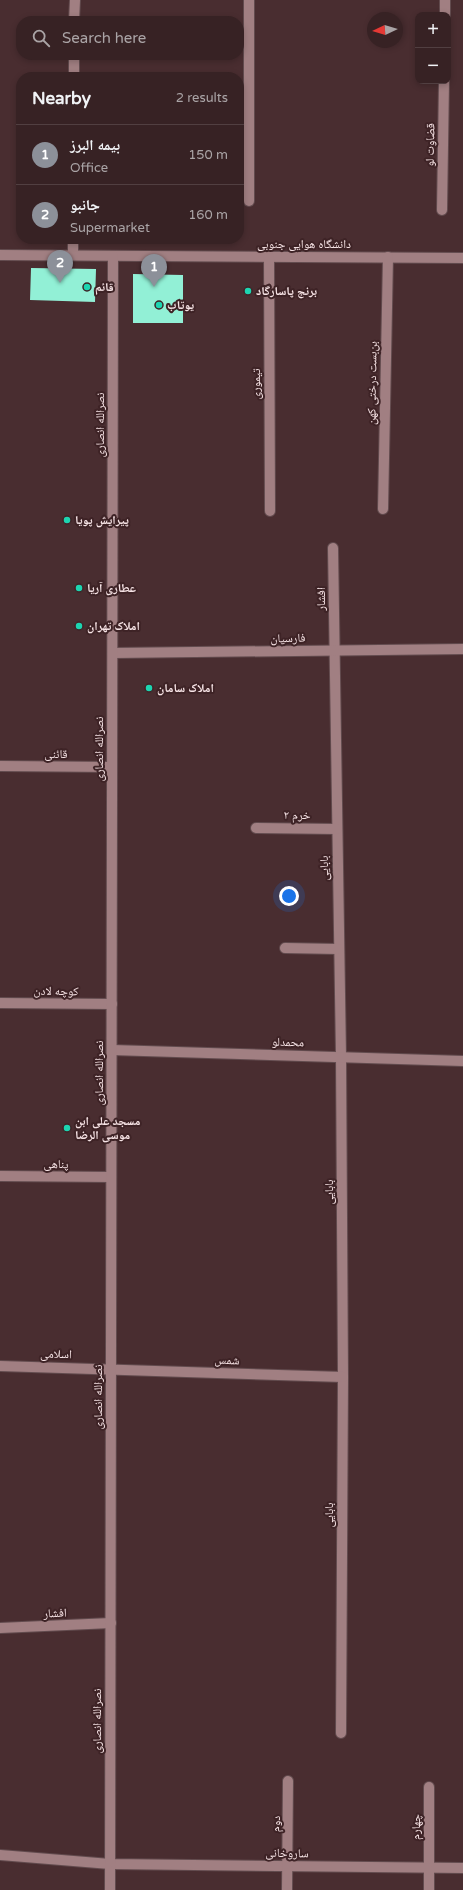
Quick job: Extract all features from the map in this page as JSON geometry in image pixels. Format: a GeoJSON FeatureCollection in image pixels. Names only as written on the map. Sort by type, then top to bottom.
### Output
{"type":"FeatureCollection","features":[{"type":"Feature","properties":{"kind":"street"},"geometry":{"type":"LineString","coordinates":[[74,0],[74,16]]}},
{"type":"Feature","properties":{"kind":"street"},"geometry":{"type":"LineString","coordinates":[[249,0],[249,201]]}},
{"type":"Feature","properties":{"kind":"street"},"geometry":{"type":"LineString","coordinates":[[445,0],[445,12]]}},
{"type":"Feature","properties":{"kind":"street"},"geometry":{"type":"LineString","coordinates":[[74,60],[74,72]]}},
{"type":"Feature","properties":{"kind":"street","name":"قضاوت لو"},"geometry":{"type":"LineString","coordinates":[[442,210],[444,84]]}},
{"type":"Feature","properties":{"kind":"street"},"geometry":{"type":"LineString","coordinates":[[73,244],[73,255]]}},
{"type":"Feature","properties":{"kind":"street","name":"دانشگاه هوایی جنوبی"},"geometry":{"type":"LineString","coordinates":[[0,255],[463,258]]}},
{"type":"Feature","properties":{"kind":"street","name":"نصرالله انصاری"},"geometry":{"type":"LineString","coordinates":[[110,1890],[113,256]]}},
{"type":"Feature","properties":{"kind":"street","name":"تیموری"},"geometry":{"type":"LineString","coordinates":[[268,257],[270,511]]}},
{"type":"Feature","properties":{"kind":"street","name":"بن‌بست درختی کهن"},"geometry":{"type":"LineString","coordinates":[[383,509],[388,258]]}},
{"type":"Feature","properties":{"kind":"street","name":"افشار"},"geometry":{"type":"LineString","coordinates":[[333,548],[334,650]]}},
{"type":"Feature","properties":{"kind":"street","name":"فارسیان"},"geometry":{"type":"LineString","coordinates":[[113,653],[463,648]]}},
{"type":"Feature","properties":{"kind":"street","name":"بابایی"},"geometry":{"type":"LineString","coordinates":[[334,650],[341,1057],[343,1377],[341,1733]]}},
{"type":"Feature","properties":{"kind":"street","name":"قائنی"},"geometry":{"type":"LineString","coordinates":[[0,766],[112,767]]}},
{"type":"Feature","properties":{"kind":"street","name":"خرم ۲"},"geometry":{"type":"LineString","coordinates":[[256,828],[337,829]]}},
{"type":"Feature","properties":{"kind":"street"},"geometry":{"type":"LineString","coordinates":[[285,948],[338,949]]}},
{"type":"Feature","properties":{"kind":"street","name":"کوچه لادن"},"geometry":{"type":"LineString","coordinates":[[0,1003],[112,1004]]}},
{"type":"Feature","properties":{"kind":"street","name":"محمدلو"},"geometry":{"type":"LineString","coordinates":[[112,1050],[463,1061]]}},
{"type":"Feature","properties":{"kind":"street","name":"پناهی"},"geometry":{"type":"LineString","coordinates":[[0,1176],[111,1177]]}},
{"type":"Feature","properties":{"kind":"street","name":"اسلامی"},"geometry":{"type":"LineString","coordinates":[[0,1366],[111,1369]]}},
{"type":"Feature","properties":{"kind":"street","name":"شمس"},"geometry":{"type":"LineString","coordinates":[[111,1369],[343,1377]]}},
{"type":"Feature","properties":{"kind":"street","name":"افشار"},"geometry":{"type":"LineString","coordinates":[[0,1628],[111,1623]]}},
{"type":"Feature","properties":{"kind":"street","name":"دوم"},"geometry":{"type":"LineString","coordinates":[[288,1781],[288,1890]]}},
{"type":"Feature","properties":{"kind":"street","name":"چهارم"},"geometry":{"type":"LineString","coordinates":[[429,1788],[429,1890]]}},
{"type":"Feature","properties":{"kind":"street","name":"ساروخانی"},"geometry":{"type":"LineString","coordinates":[[0,1855],[110,1864],[463,1868]]}},
{"type":"Feature","properties":{"kind":"building"},"geometry":{"type":"Polygon","coordinates":[[[31,268],[96,269],[95,302],[30,300],[31,268]]]}},
{"type":"Feature","properties":{"kind":"building"},"geometry":{"type":"Polygon","coordinates":[[[133,274],[183,275],[183,323],[133,323],[133,274]]]}},
{"type":"Feature","properties":{"kind":"place","name":"جانبو"},"geometry":{"type":"Point","coordinates":[60,283]}},
{"type":"Feature","properties":{"kind":"place","name":"قائم"},"geometry":{"type":"Point","coordinates":[87,287]}},
{"type":"Feature","properties":{"kind":"place","name":"بیمه البرز"},"geometry":{"type":"Point","coordinates":[154,287]}},
{"type":"Feature","properties":{"kind":"place","name":"برنج پاسارگاد"},"geometry":{"type":"Point","coordinates":[248,291]}},
{"type":"Feature","properties":{"kind":"place","name":"یوتاب"},"geometry":{"type":"Point","coordinates":[159,305]}},
{"type":"Feature","properties":{"kind":"place","name":"پیرایش پویا"},"geometry":{"type":"Point","coordinates":[67,520]}},
{"type":"Feature","properties":{"kind":"place","name":"عطاری آریا"},"geometry":{"type":"Point","coordinates":[79,588]}},
{"type":"Feature","properties":{"kind":"place","name":"املاک تهران"},"geometry":{"type":"Point","coordinates":[79,626]}},
{"type":"Feature","properties":{"kind":"place","name":"املاک سامان"},"geometry":{"type":"Point","coordinates":[149,688]}},
{"type":"Feature","properties":{"kind":"place","name":"مسجد علی ابن موسی الرضا"},"geometry":{"type":"Point","coordinates":[67,1128]}}]}
